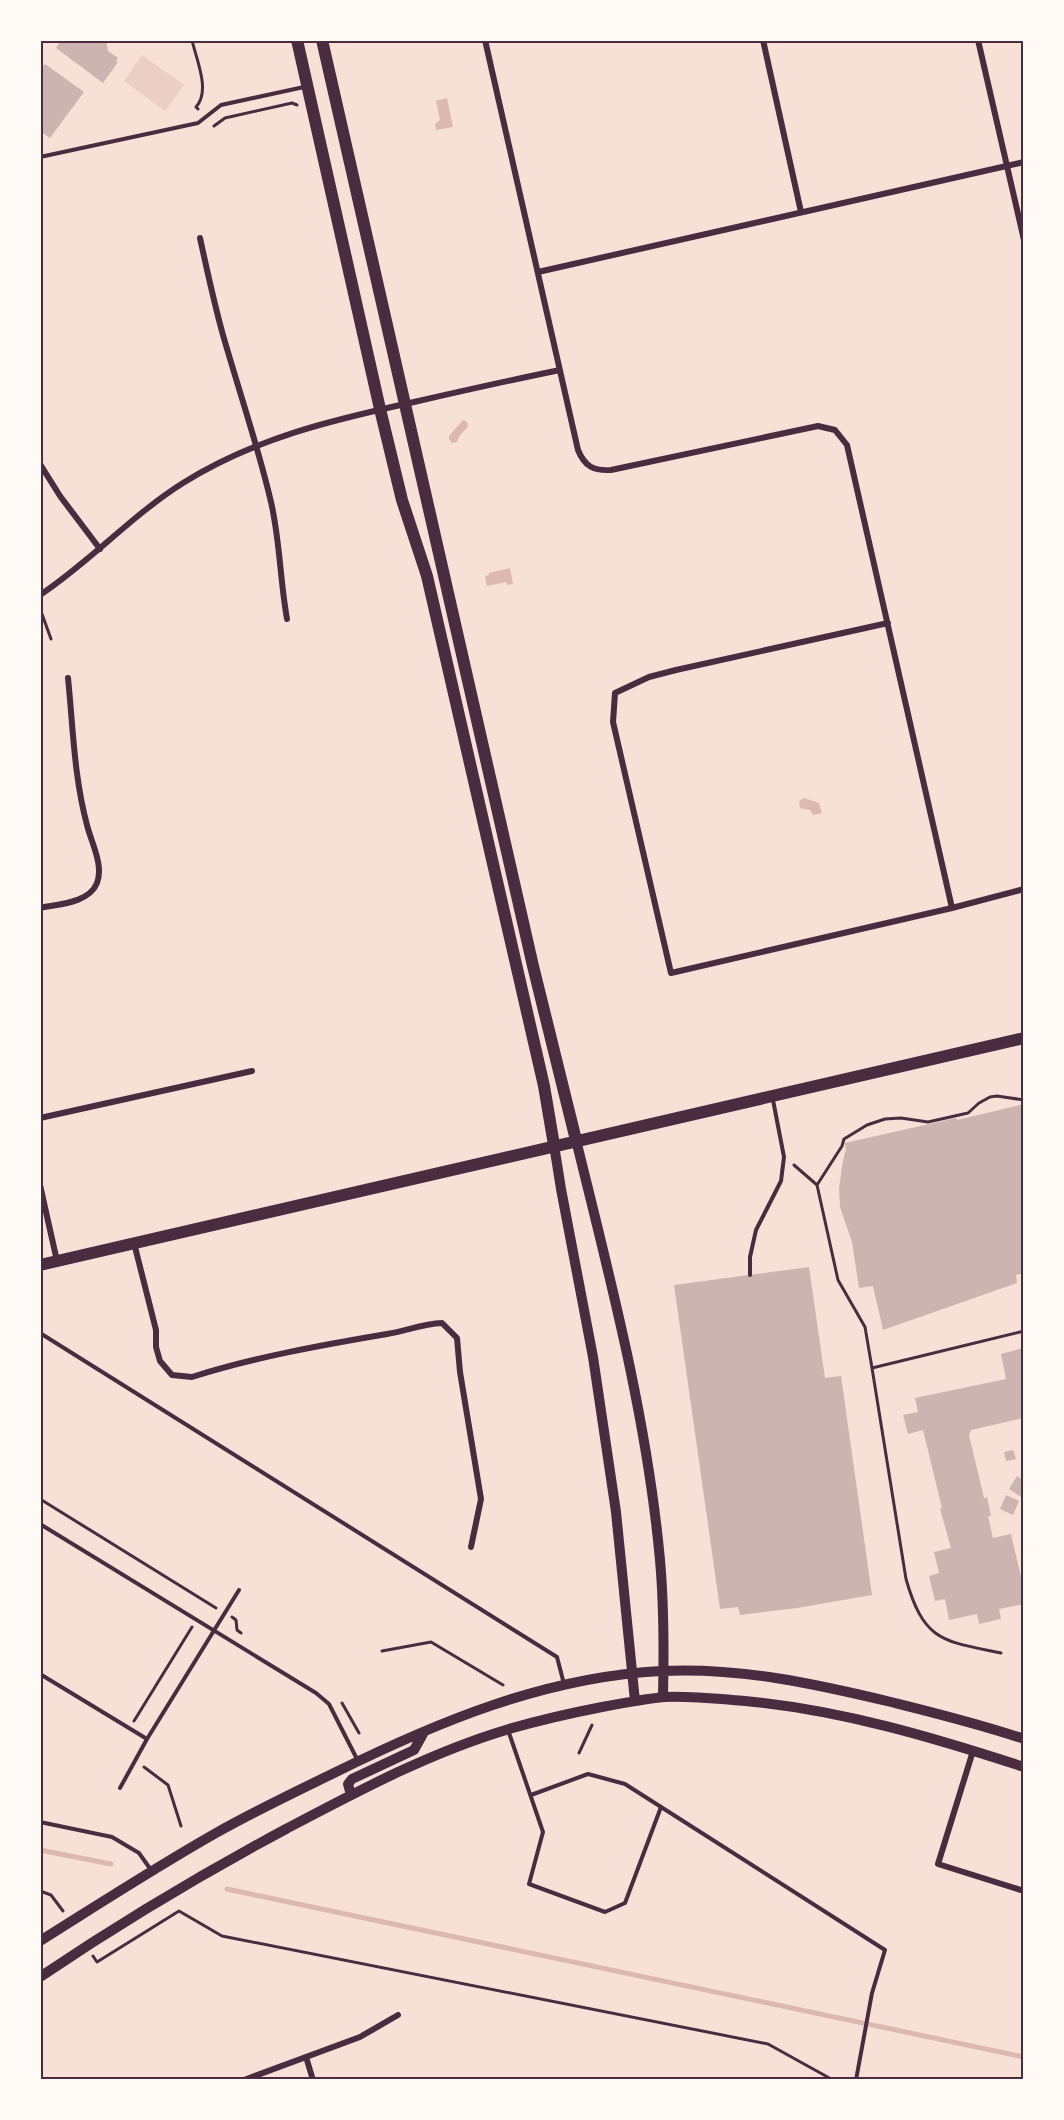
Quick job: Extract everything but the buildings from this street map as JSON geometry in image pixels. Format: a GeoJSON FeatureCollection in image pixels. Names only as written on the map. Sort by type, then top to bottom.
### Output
{"type":"FeatureCollection","features":[{"type":"Feature","properties":{"kind":"main road"},"geometry":{"type":"LineString","coordinates":[[297,40],[380,410],[402,500],[427,576],[544,1086],[554,1145]]}},
{"type":"Feature","properties":{"kind":"main road"},"geometry":{"type":"LineString","coordinates":[[322,40],[531,954],[576,1140]]}},
{"type":"Feature","properties":{"kind":"main road"},"geometry":{"type":"LineString","coordinates":[[40,1265],[1023,1038]]}},
{"type":"Feature","properties":{"kind":"street"},"geometry":{"type":"LineString","coordinates":[[485,40],[578,450],[589,467],[600,471],[611,470],[810,427],[827,427],[835,430],[847,445],[952,909]]}},
{"type":"Feature","properties":{"kind":"street"},"geometry":{"type":"LineString","coordinates":[[763,40],[801,212]]}},
{"type":"Feature","properties":{"kind":"street"},"geometry":{"type":"LineString","coordinates":[[978,40],[1023,240]]}},
{"type":"Feature","properties":{"kind":"street"},"geometry":{"type":"LineString","coordinates":[[538,272],[1023,162]]}},
{"type":"Feature","properties":{"kind":"street"},"geometry":{"type":"LineString","coordinates":[[200,238],[224,337],[257,445],[275,520],[287,619]]}},
{"type":"Feature","properties":{"kind":"street"},"geometry":{"type":"LineString","coordinates":[[40,595],[64,579],[158,500],[213,466],[257,445],[300,430],[380,410],[560,370]]}},
{"type":"Feature","properties":{"kind":"street"},"geometry":{"type":"LineString","coordinates":[[40,464],[60,496],[100,549]]}},
{"type":"Feature","properties":{"kind":"street"},"geometry":{"type":"LineString","coordinates":[[888,623],[649,677],[615,693],[613,722],[671,973],[952,909],[1023,889]]}},
{"type":"Feature","properties":{"kind":"street"},"geometry":{"type":"LineString","coordinates":[[40,908],[85,896],[93,890],[99,873],[82,808],[68,678]]}},
{"type":"Feature","properties":{"kind":"street"},"geometry":{"type":"LineString","coordinates":[[40,1118],[252,1071]]}},
{"type":"Feature","properties":{"kind":"street"},"geometry":{"type":"LineString","coordinates":[[576,1140],[613,1288],[647,1461],[660,1561],[663,1697]]}},
{"type":"Feature","properties":{"kind":"street"},"geometry":{"type":"LineString","coordinates":[[554,1145],[593,1357],[616,1512],[635,1701]]}},
{"type":"Feature","properties":{"kind":"street"},"geometry":{"type":"LineString","coordinates":[[40,1185],[57,1261]]}},
{"type":"Feature","properties":{"kind":"street"},"geometry":{"type":"LineString","coordinates":[[134,1243],[156,1330],[156,1347],[160,1361],[172,1375],[192,1377],[333,1343],[395,1333],[423,1324],[442,1323],[457,1338],[460,1372],[481,1499],[471,1547]]}},
{"type":"Feature","properties":{"kind":"street"},"geometry":{"type":"LineString","coordinates":[[40,1941],[219,1831],[358,1761],[491,1705],[564,1685],[664,1671],[744,1674],[833,1687],[934,1712],[1023,1739]]}},
{"type":"Feature","properties":{"kind":"street"},"geometry":{"type":"LineString","coordinates":[[40,1977],[204,1874],[351,1795],[422,1762],[508,1729],[588,1710],[663,1697],[783,1705],[854,1718],[1023,1767]]}},
{"type":"Feature","properties":{"kind":"street"},"geometry":{"type":"LineString","coordinates":[[351,1795],[348,1784],[352,1779],[414,1750],[424,1732]]}},
{"type":"Feature","properties":{"kind":"street"},"geometry":{"type":"LineString","coordinates":[[973,1751],[938,1864],[1023,1891]]}},
{"type":"Feature","properties":{"kind":"street"},"geometry":{"type":"LineString","coordinates":[[244,2079],[360,2037],[398,2015]]}},
{"type":"Feature","properties":{"kind":"street"},"geometry":{"type":"LineString","coordinates":[[306,2057],[313,2079]]}},
{"type":"Feature","properties":{"kind":"lane"},"geometry":{"type":"LineString","coordinates":[[40,157],[198,123],[221,105],[307,86]]}},
{"type":"Feature","properties":{"kind":"lane"},"geometry":{"type":"LineString","coordinates":[[750,1275],[750,1257],[756,1230],[781,1181],[784,1157],[772,1096]]}},
{"type":"Feature","properties":{"kind":"lane"},"geometry":{"type":"LineString","coordinates":[[40,1333],[557,1657],[564,1685]]}},
{"type":"Feature","properties":{"kind":"lane"},"geometry":{"type":"LineString","coordinates":[[40,1524],[316,1693],[329,1704],[358,1761]]}},
{"type":"Feature","properties":{"kind":"lane"},"geometry":{"type":"LineString","coordinates":[[120,1788],[147,1738],[239,1590]]}},
{"type":"Feature","properties":{"kind":"lane"},"geometry":{"type":"LineString","coordinates":[[40,1674],[147,1738]]}},
{"type":"Feature","properties":{"kind":"lane"},"geometry":{"type":"LineString","coordinates":[[508,1729],[513,1750],[543,1832],[529,1884],[605,1911],[625,1903],[661,1807]]}},
{"type":"Feature","properties":{"kind":"lane"},"geometry":{"type":"LineString","coordinates":[[531,1795],[588,1774],[625,1784],[885,1950],[872,1993],[856,2079]]}},
{"type":"Feature","properties":{"kind":"lane"},"geometry":{"type":"LineString","coordinates":[[40,1822],[112,1837],[139,1853],[151,1871]]}},
{"type":"Feature","properties":{"kind":"path"},"geometry":{"type":"LineString","coordinates":[[192,40],[203,90],[201,102],[196,107],[198,109]]}},
{"type":"Feature","properties":{"kind":"path"},"geometry":{"type":"LineString","coordinates":[[214,126],[225,118],[292,103],[298,106]]}},
{"type":"Feature","properties":{"kind":"path"},"geometry":{"type":"LineString","coordinates":[[42,614],[51,639]]}},
{"type":"Feature","properties":{"kind":"path"},"geometry":{"type":"LineString","coordinates":[[817,1185],[842,1146],[844,1139],[875,1122],[902,1118],[928,1122],[968,1113],[984,1100],[997,1096],[1023,1100]]}},
{"type":"Feature","properties":{"kind":"path"},"geometry":{"type":"LineString","coordinates":[[784,1157],[817,1185],[838,1280],[865,1327],[906,1579],[913,1603],[920,1618],[943,1639],[1001,1653]]}},
{"type":"Feature","properties":{"kind":"path"},"geometry":{"type":"LineString","coordinates":[[872,1368],[1023,1331]]}},
{"type":"Feature","properties":{"kind":"path"},"geometry":{"type":"LineString","coordinates":[[40,1499],[236,1620],[237,1630],[243,1635]]}},
{"type":"Feature","properties":{"kind":"path"},"geometry":{"type":"LineString","coordinates":[[382,1651],[431,1642],[503,1685]]}},
{"type":"Feature","properties":{"kind":"path"},"geometry":{"type":"LineString","coordinates":[[336,1695],[359,1733]]}},
{"type":"Feature","properties":{"kind":"path"},"geometry":{"type":"LineString","coordinates":[[579,1753],[592,1725]]}},
{"type":"Feature","properties":{"kind":"path"},"geometry":{"type":"LineString","coordinates":[[40,1890],[51,1895],[58,1905]]}},
{"type":"Feature","properties":{"kind":"path"},"geometry":{"type":"LineString","coordinates":[[97,1962],[179,1911],[222,1936],[768,2044],[833,2079]]}},
{"type":"Feature","properties":{"kind":"shaded area"},"geometry":{"type":"Polygon","coordinates":[[[142,55],[184,85],[165,111],[124,81],[142,55]]]}},
{"type":"Feature","properties":{"kind":"shaded area"},"geometry":{"type":"Polygon","coordinates":[[[447,98],[453,127],[436,130],[435,124],[440,120],[436,101],[447,98]]]}},
{"type":"Feature","properties":{"kind":"shaded area"},"geometry":{"type":"Polygon","coordinates":[[[463,420],[467,422],[468,427],[457,442],[452,443],[449,436],[463,420]]]}},
{"type":"Feature","properties":{"kind":"shaded area"},"geometry":{"type":"Polygon","coordinates":[[[510,568],[513,584],[507,585],[506,582],[487,586],[485,576],[510,568]]]}},
{"type":"Feature","properties":{"kind":"shaded area"},"geometry":{"type":"Polygon","coordinates":[[[804,798],[819,803],[822,813],[813,815],[810,810],[800,808],[799,801],[804,798]]]}},
{"type":"Feature","properties":{"kind":"waterway"},"geometry":{"type":"LineString","coordinates":[[40,1850],[111,1864]]}},
{"type":"Feature","properties":{"kind":"waterway"},"geometry":{"type":"LineString","coordinates":[[227,1889],[1024,2057]]}}]}
